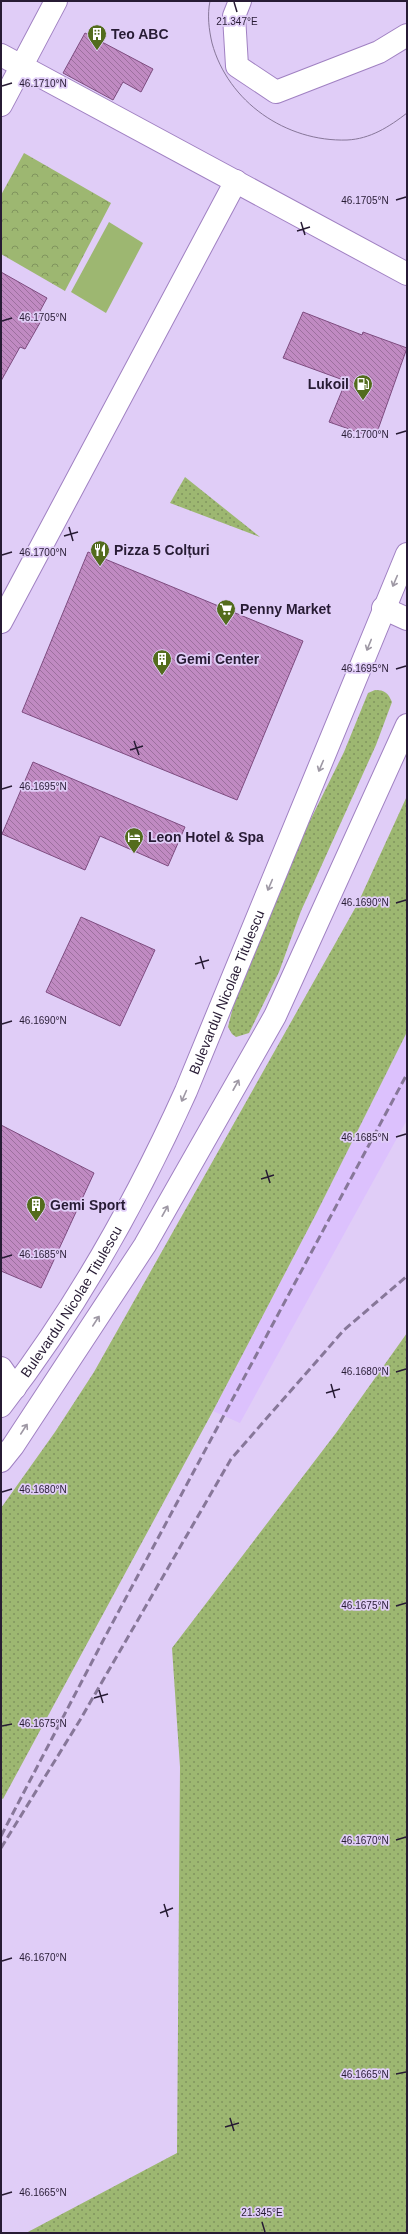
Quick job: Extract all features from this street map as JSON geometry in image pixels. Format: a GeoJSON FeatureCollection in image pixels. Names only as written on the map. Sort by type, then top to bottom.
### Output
{"type":"FeatureCollection","features":[{"type":"Feature","properties":{"kind":"main road"},"geometry":{"type":"LineString","coordinates":[[1,104],[56,1]]}},
{"type":"Feature","properties":{"kind":"main road"},"geometry":{"type":"LineString","coordinates":[[240,1],[234,16],[237,66],[276,92],[379,52],[407,35]]}},
{"type":"Feature","properties":{"kind":"main road"},"geometry":{"type":"LineString","coordinates":[[1,55],[407,274]]}},
{"type":"Feature","properties":{"kind":"main road"},"geometry":{"type":"LineString","coordinates":[[1,622],[236,181]]}},
{"type":"Feature","properties":{"kind":"main road","name":"Bulevardul Nicolae Titulescu"},"geometry":{"type":"LineString","coordinates":[[1,1406],[15,1388],[92,1273],[132,1205],[168,1131],[324,757],[383,608],[407,554]]}},
{"type":"Feature","properties":{"kind":"main road"},"geometry":{"type":"LineString","coordinates":[[383,608],[407,619]]}},
{"type":"Feature","properties":{"kind":"main road"},"geometry":{"type":"LineString","coordinates":[[1,1460],[13,1446],[145,1245],[275,1016],[407,725]]}},
{"type":"Feature","properties":{"kind":"main road"},"geometry":{"type":"LineString","coordinates":[[1,1368],[15,1388]]}},
{"type":"Feature","properties":{"kind":"shaded area"},"geometry":{"type":"Polygon","coordinates":[[[407,1032],[407,1120],[240,1423],[213,1411],[316,1214],[407,1032]]]}},
{"type":"Feature","properties":{"kind":"green space"},"geometry":{"type":"Polygon","coordinates":[[[24,153],[111,203],[65,291],[1,254],[1,195],[24,153]]]}},
{"type":"Feature","properties":{"kind":"green space"},"geometry":{"type":"Polygon","coordinates":[[[109,222],[143,243],[106,313],[71,292],[109,222]]]}},
{"type":"Feature","properties":{"kind":"green space"},"geometry":{"type":"Polygon","coordinates":[[[185,477],[260,537],[170,503],[185,477]]]}},
{"type":"Feature","properties":{"kind":"green space"},"geometry":{"type":"Polygon","coordinates":[[[375,690],[386,693],[392,702],[376,745],[301,911],[279,972],[249,1033],[236,1037],[232,1034],[228,1027],[234,1003],[251,957],[297,847],[344,752],[368,693],[375,690]]]}},
{"type":"Feature","properties":{"kind":"green space"},"geometry":{"type":"Polygon","coordinates":[[[407,796],[407,1032],[316,1214],[213,1411],[3,1799],[1,1798],[1,1508],[55,1432],[94,1372],[358,903],[407,796]]]}},
{"type":"Feature","properties":{"kind":"green space"},"geometry":{"type":"Polygon","coordinates":[[[407,1333],[407,2233],[26,2233],[177,2153],[180,1767],[172,1648],[336,1433],[407,1333]]]}},
{"type":"Feature","properties":{"kind":"building","name":"Teo ABC"},"geometry":{"type":"Polygon","coordinates":[[[85,33],[153,69],[141,92],[123,82],[113,100],[63,73],[85,33]]]}},
{"type":"Feature","properties":{"kind":"building"},"geometry":{"type":"Polygon","coordinates":[[[1,272],[47,298],[40,311],[45,314],[25,349],[20,347],[1,381],[1,272]]]}},
{"type":"Feature","properties":{"kind":"building"},"geometry":{"type":"Polygon","coordinates":[[[303,312],[362,335],[363,332],[407,348],[375,438],[329,422],[346,381],[283,358],[303,312]]]}},
{"type":"Feature","properties":{"kind":"building","name":"Gemi Center"},"geometry":{"type":"Polygon","coordinates":[[[88,552],[303,641],[237,800],[22,712],[88,552]]]}},
{"type":"Feature","properties":{"kind":"building"},"geometry":{"type":"Polygon","coordinates":[[[33,762],[185,827],[168,866],[100,836],[85,870],[2,834],[33,762]]]}},
{"type":"Feature","properties":{"kind":"building"},"geometry":{"type":"Polygon","coordinates":[[[81,917],[155,950],[120,1026],[46,992],[81,917]]]}},
{"type":"Feature","properties":{"kind":"building","name":"Gemi Sport"},"geometry":{"type":"Polygon","coordinates":[[[1,1125],[94,1173],[41,1288],[1,1271],[1,1125]]]}},
{"type":"Feature","properties":{"kind":"tram line"},"geometry":{"type":"LineString","coordinates":[[210,1],[210,33],[220,64],[231,83],[246,100],[263,114],[282,126],[302,134],[324,139],[347,140],[371,135],[393,123],[407,113]]}},
{"type":"Feature","properties":{"kind":"railway"},"geometry":{"type":"LineString","coordinates":[[1,1836],[106,1635],[407,1074]]}},
{"type":"Feature","properties":{"kind":"railway"},"geometry":{"type":"LineString","coordinates":[[1,1848],[80,1720],[231,1459],[344,1330],[407,1276]]}},
{"type":"Feature","properties":{"kind":"place","name":"Teo ABC"},"geometry":{"type":"Point","coordinates":[97,51]}},
{"type":"Feature","properties":{"kind":"place","name":"Lukoil"},"geometry":{"type":"Point","coordinates":[363,401]}},
{"type":"Feature","properties":{"kind":"place","name":"Pizza 5 Colțuri"},"geometry":{"type":"Point","coordinates":[100,567]}},
{"type":"Feature","properties":{"kind":"place","name":"Penny Market"},"geometry":{"type":"Point","coordinates":[226,626]}},
{"type":"Feature","properties":{"kind":"place","name":"Gemi Center"},"geometry":{"type":"Point","coordinates":[162,676]}},
{"type":"Feature","properties":{"kind":"place","name":"Leon Hotel & Spa"},"geometry":{"type":"Point","coordinates":[134,854]}},
{"type":"Feature","properties":{"kind":"place","name":"Gemi Sport"},"geometry":{"type":"Point","coordinates":[36,1222]}}]}
